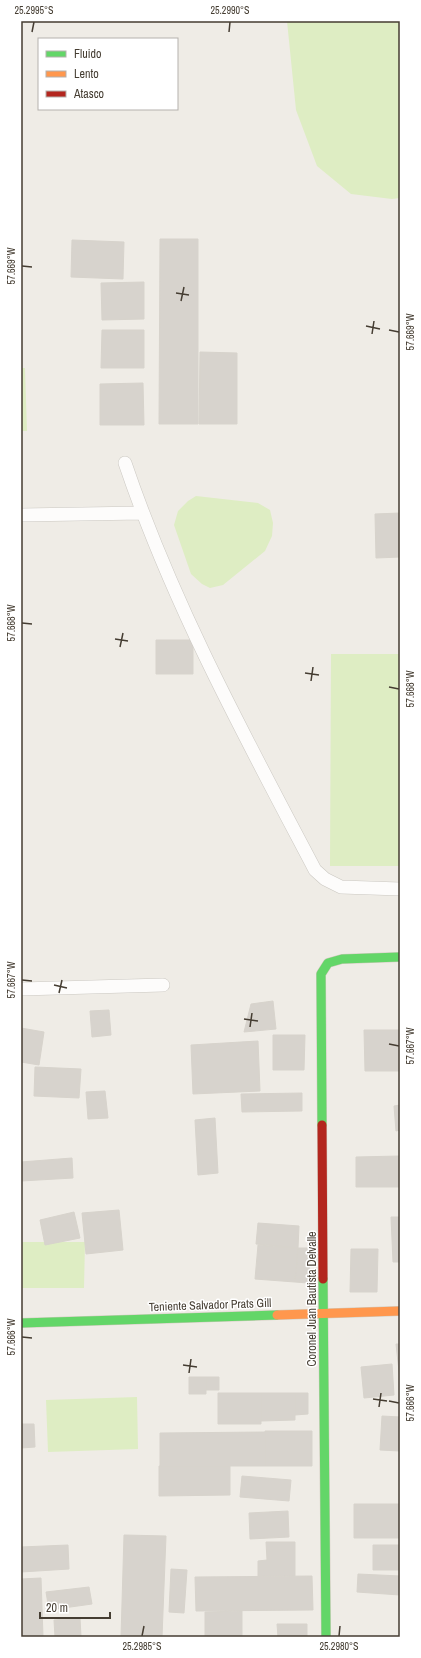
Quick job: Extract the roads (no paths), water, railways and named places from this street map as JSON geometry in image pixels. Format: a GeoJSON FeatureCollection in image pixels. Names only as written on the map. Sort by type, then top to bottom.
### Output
{"type":"FeatureCollection","features":[{"type":"Feature","properties":{"kind":"street","name":"Coronel Juan Bautista Delvalle"},"geometry":{"type":"LineString","coordinates":[[326,1637],[321,974],[328,963],[342,959],[400,957]]}},
{"type":"Feature","properties":{"kind":"street","name":"Teniente Salvador Prats Gill"},"geometry":{"type":"LineString","coordinates":[[21,1323],[400,1311]]}},
{"type":"Feature","properties":{"kind":"lane"},"geometry":{"type":"LineString","coordinates":[[125,463],[142,513],[217,684],[315,870],[325,879],[341,887],[400,889]]}},
{"type":"Feature","properties":{"kind":"lane"},"geometry":{"type":"LineString","coordinates":[[21,515],[142,513]]}},
{"type":"Feature","properties":{"kind":"lane"},"geometry":{"type":"LineString","coordinates":[[21,989],[163,984]]}}]}
